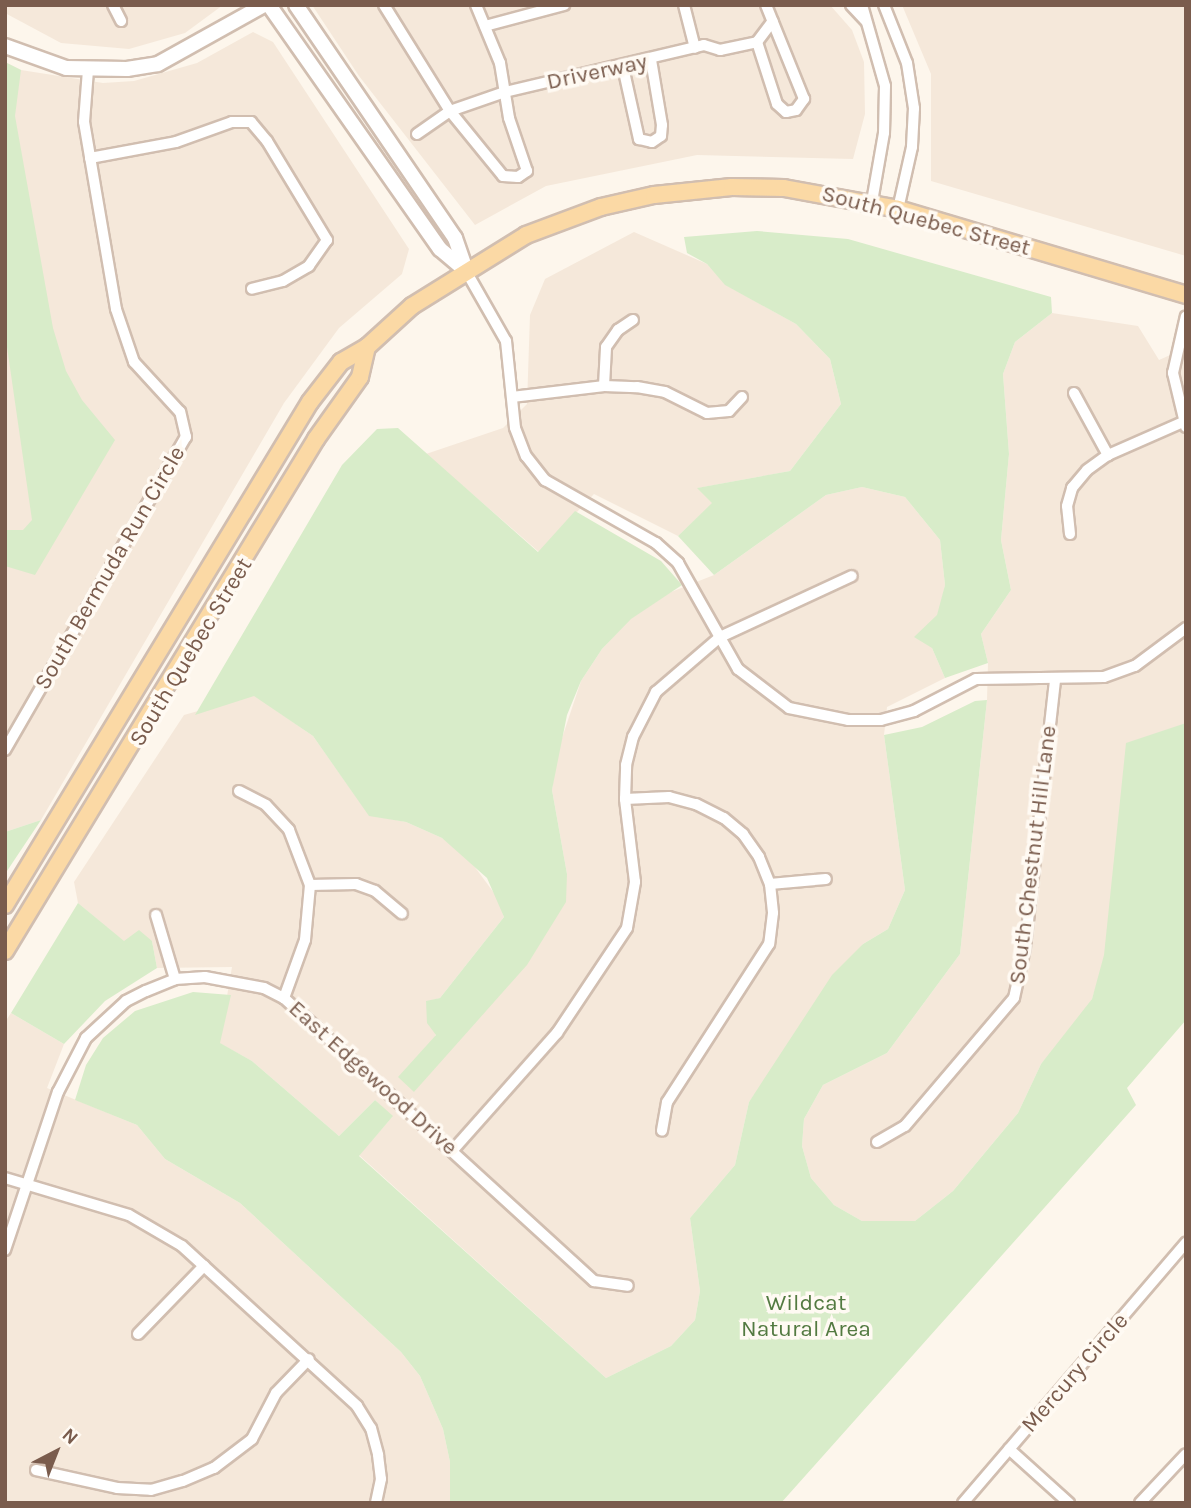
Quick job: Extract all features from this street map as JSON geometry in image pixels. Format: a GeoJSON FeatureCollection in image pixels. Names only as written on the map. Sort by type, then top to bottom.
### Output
{"type":"FeatureCollection","features":[{"type":"Feature","properties":{"kind":"main road","name":"South Quebec Street"},"geometry":{"type":"LineString","coordinates":[[5,905],[291,430],[341,362],[367,348],[412,306],[466,271],[549,225],[654,195],[758,187],[872,202],[1186,295]]}},
{"type":"Feature","properties":{"kind":"main road","name":"South Quebec Street"},"geometry":{"type":"LineString","coordinates":[[5,951],[316,439],[360,377],[367,348]]}},
{"type":"Feature","properties":{"kind":"street"},"geometry":{"type":"LineString","coordinates":[[113,5],[121,21]]}},
{"type":"Feature","properties":{"kind":"street"},"geometry":{"type":"LineString","coordinates":[[5,46],[41,61],[88,69],[158,64],[266,5],[440,250],[466,271]]}},
{"type":"Feature","properties":{"kind":"street"},"geometry":{"type":"LineString","coordinates":[[296,5],[455,238],[466,271],[506,341],[515,428],[526,456],[545,480],[656,542],[678,563],[738,669],[761,690],[789,708],[848,720],[881,720],[914,711],[976,679],[1000,675],[1055,679],[1104,677],[1135,666],[1186,628]]}},
{"type":"Feature","properties":{"kind":"street"},"geometry":{"type":"LineString","coordinates":[[384,5],[450,111],[503,176],[518,177],[527,171],[505,92],[500,62],[476,5]]}},
{"type":"Feature","properties":{"kind":"street"},"geometry":{"type":"LineString","coordinates":[[485,26],[564,5]]}},
{"type":"Feature","properties":{"kind":"street"},"geometry":{"type":"LineString","coordinates":[[684,5],[695,48]]}},
{"type":"Feature","properties":{"kind":"street"},"geometry":{"type":"LineString","coordinates":[[766,5],[773,21],[804,99],[796,110],[786,112],[777,104],[757,42],[773,21]]}},
{"type":"Feature","properties":{"kind":"street"},"geometry":{"type":"LineString","coordinates":[[851,5],[868,24]]}},
{"type":"Feature","properties":{"kind":"street"},"geometry":{"type":"LineString","coordinates":[[862,5],[883,70],[886,100],[872,202]]}},
{"type":"Feature","properties":{"kind":"street"},"geometry":{"type":"LineString","coordinates":[[887,8],[907,63],[914,108],[912,147],[898,209]]}},
{"type":"Feature","properties":{"kind":"street"},"geometry":{"type":"LineString","coordinates":[[223,29],[259,16],[271,18],[300,50]]}},
{"type":"Feature","properties":{"kind":"street","name":"Driverway"},"geometry":{"type":"LineString","coordinates":[[417,134],[450,111],[505,92],[651,60],[704,45],[720,50],[757,42]]}},
{"type":"Feature","properties":{"kind":"street"},"geometry":{"type":"LineString","coordinates":[[623,66],[639,139],[652,142],[661,136],[662,125],[651,60]]}},
{"type":"Feature","properties":{"kind":"street","name":"South Bermuda Run Circle"},"geometry":{"type":"LineString","coordinates":[[5,750],[186,437],[180,412],[147,381],[125,341],[90,158],[82,99],[88,69]]}},
{"type":"Feature","properties":{"kind":"street"},"geometry":{"type":"LineString","coordinates":[[90,158],[176,142],[232,122],[251,122],[267,141],[327,240],[309,266],[284,281],[252,289]]}},
{"type":"Feature","properties":{"kind":"street"},"geometry":{"type":"LineString","coordinates":[[1070,534],[1067,506],[1072,488],[1108,455],[1184,425],[1173,373],[1186,316]]}},
{"type":"Feature","properties":{"kind":"street"},"geometry":{"type":"LineString","coordinates":[[604,386],[606,347],[618,330],[633,320]]}},
{"type":"Feature","properties":{"kind":"street"},"geometry":{"type":"LineString","coordinates":[[512,397],[604,386],[665,392],[707,413],[729,411],[742,397]]}},
{"type":"Feature","properties":{"kind":"street"},"geometry":{"type":"LineString","coordinates":[[1074,394],[1108,455]]}},
{"type":"Feature","properties":{"kind":"street"},"geometry":{"type":"LineString","coordinates":[[453,1150],[557,1033],[627,928],[635,882],[625,799],[626,765],[642,715],[673,674],[720,638],[852,576]]}},
{"type":"Feature","properties":{"kind":"street","name":"South Chestnut Hill Lane"},"geometry":{"type":"LineString","coordinates":[[877,1142],[905,1126],[1014,998],[1025,948],[1055,679]]}},
{"type":"Feature","properties":{"kind":"street"},"geometry":{"type":"LineString","coordinates":[[239,791],[266,805],[289,831],[310,885],[305,940],[284,998]]}},
{"type":"Feature","properties":{"kind":"street"},"geometry":{"type":"LineString","coordinates":[[625,799],[669,797],[696,804],[724,818],[743,834],[769,884],[773,913],[769,944],[667,1102],[662,1131]]}},
{"type":"Feature","properties":{"kind":"street"},"geometry":{"type":"LineString","coordinates":[[769,884],[826,879]]}},
{"type":"Feature","properties":{"kind":"street"},"geometry":{"type":"LineString","coordinates":[[310,885],[356,884],[374,891],[402,914]]}},
{"type":"Feature","properties":{"kind":"street"},"geometry":{"type":"LineString","coordinates":[[156,915],[175,979]]}},
{"type":"Feature","properties":{"kind":"street","name":"East Edgewood Drive"},"geometry":{"type":"LineString","coordinates":[[5,1250],[58,1092],[86,1038],[127,1001],[175,979],[238,982],[284,998],[594,1281],[628,1286]]}},
{"type":"Feature","properties":{"kind":"street"},"geometry":{"type":"LineString","coordinates":[[5,1178],[28,1188],[129,1215],[155,1227],[204,1266],[309,1359],[357,1406],[372,1429],[381,1479],[376,1503]]}},
{"type":"Feature","properties":{"kind":"street","name":"Mercury Circle"},"geometry":{"type":"LineString","coordinates":[[963,1503],[1186,1243]]}},
{"type":"Feature","properties":{"kind":"street"},"geometry":{"type":"LineString","coordinates":[[138,1334],[204,1266]]}},
{"type":"Feature","properties":{"kind":"street"},"geometry":{"type":"LineString","coordinates":[[36,1470],[117,1488],[150,1490],[183,1481],[214,1468],[251,1439],[276,1393],[309,1359]]}},
{"type":"Feature","properties":{"kind":"street"},"geometry":{"type":"LineString","coordinates":[[1009,1449],[1069,1503]]}},
{"type":"Feature","properties":{"kind":"street"},"geometry":{"type":"LineString","coordinates":[[1140,1503],[1186,1454]]}},
{"type":"Feature","properties":{"kind":"shaded area"},"geometry":{"type":"Polygon","coordinates":[[[5,5],[223,5],[185,33],[129,49],[61,43],[5,13],[5,5]]]}},
{"type":"Feature","properties":{"kind":"shaded area"},"geometry":{"type":"Polygon","coordinates":[[[312,5],[830,5],[852,30],[864,62],[865,114],[853,159],[697,155],[546,186],[475,225],[359,76],[312,5]]]}},
{"type":"Feature","properties":{"kind":"shaded area"},"geometry":{"type":"Polygon","coordinates":[[[902,5],[1186,5],[1186,256],[931,181],[931,74],[902,5]]]}},
{"type":"Feature","properties":{"kind":"shaded area"},"geometry":{"type":"Polygon","coordinates":[[[253,32],[273,42],[409,249],[402,274],[339,328],[284,403],[41,820],[5,832],[5,62],[21,70],[103,83],[134,81],[197,63],[253,32]]]}},
{"type":"Feature","properties":{"kind":"shaded area"},"geometry":{"type":"Polygon","coordinates":[[[634,232],[707,264],[726,285],[796,324],[830,359],[841,404],[790,471],[698,488],[713,503],[678,536],[594,494],[539,552],[426,454],[503,428],[527,404],[530,315],[545,279],[634,232]]]}},
{"type":"Feature","properties":{"kind":"shaded area"},"geometry":{"type":"Polygon","coordinates":[[[1052,313],[1138,326],[1159,360],[1186,348],[1186,723],[1181,726],[1092,999],[1080,1019],[1041,1064],[1018,1113],[953,1191],[915,1221],[862,1221],[834,1205],[811,1178],[802,1146],[804,1119],[823,1085],[887,1053],[960,954],[987,700],[988,663],[981,634],[1011,590],[1001,540],[1009,454],[1003,374],[1015,342],[1052,313]]]}},
{"type":"Feature","properties":{"kind":"shaded area"},"geometry":{"type":"Polygon","coordinates":[[[862,487],[905,497],[940,540],[945,585],[932,648],[945,678],[887,707],[884,735],[905,890],[888,929],[863,944],[749,1102],[735,1165],[690,1218],[700,1291],[695,1320],[671,1346],[606,1378],[359,1155],[392,1117],[375,1100],[339,1136],[252,1061],[219,1043],[232,967],[157,968],[152,941],[124,942],[78,903],[74,882],[184,715],[254,695],[313,736],[369,815],[406,822],[442,838],[466,855],[497,897],[504,917],[440,998],[426,1002],[436,1034],[414,1092],[567,874],[552,790],[557,753],[581,681],[602,649],[630,619],[661,596],[714,575],[826,495],[862,487]]]}},
{"type":"Feature","properties":{"kind":"shaded area"},"geometry":{"type":"Polygon","coordinates":[[[11,1013],[64,1044],[47,1088],[137,1125],[165,1159],[240,1203],[401,1352],[420,1376],[443,1429],[450,1462],[450,1503],[5,1503],[5,1022],[11,1013]]]}},
{"type":"Feature","properties":{"kind":"green space"},"geometry":{"type":"Polygon","coordinates":[[[5,62],[21,70],[15,116],[53,328],[66,371],[82,400],[115,440],[35,575],[5,566],[5,530],[23,530],[32,520],[5,333],[5,62]]]}},
{"type":"Feature","properties":{"kind":"green space"},"geometry":{"type":"Polygon","coordinates":[[[757,231],[848,239],[1051,297],[1052,313],[1015,342],[1003,374],[1009,454],[1001,540],[1011,590],[981,634],[988,663],[945,678],[932,648],[914,637],[937,615],[945,585],[940,540],[905,497],[862,487],[826,495],[714,575],[678,536],[712,503],[697,488],[790,471],[841,404],[830,359],[796,324],[725,285],[707,264],[687,253],[684,237],[757,231]]]}},
{"type":"Feature","properties":{"kind":"green space"},"geometry":{"type":"Polygon","coordinates":[[[398,428],[538,552],[575,511],[661,561],[682,585],[631,619],[602,649],[581,681],[567,715],[552,790],[567,874],[566,902],[527,965],[414,1092],[398,1077],[436,1035],[427,1023],[426,1001],[440,998],[504,917],[487,878],[442,838],[406,822],[369,816],[313,736],[254,696],[195,715],[342,465],[377,429],[398,428]]]}},
{"type":"Feature","properties":{"kind":"green space","name":"Wildcat Natural Area"},"geometry":{"type":"Polygon","coordinates":[[[987,700],[960,954],[887,1053],[823,1085],[804,1119],[802,1146],[811,1178],[834,1205],[862,1221],[915,1221],[953,1191],[1018,1113],[1041,1064],[1092,999],[1104,955],[1126,743],[1186,723],[1186,1020],[1127,1088],[1136,1105],[781,1503],[450,1503],[450,1462],[443,1429],[420,1376],[401,1352],[240,1203],[165,1159],[137,1125],[75,1100],[86,1065],[103,1038],[135,1011],[193,992],[231,995],[220,1043],[252,1061],[339,1136],[375,1100],[393,1116],[359,1156],[606,1378],[671,1346],[695,1320],[700,1291],[690,1218],[735,1165],[749,1102],[832,975],[863,944],[888,929],[905,890],[884,735],[922,727],[975,701],[987,700]]]}},
{"type":"Feature","properties":{"kind":"green space"},"geometry":{"type":"Polygon","coordinates":[[[41,820],[5,874],[5,832],[41,820]]]}},
{"type":"Feature","properties":{"kind":"green space"},"geometry":{"type":"Polygon","coordinates":[[[78,903],[124,941],[139,930],[152,941],[157,968],[105,1001],[64,1044],[11,1013],[78,903]]]}}]}
